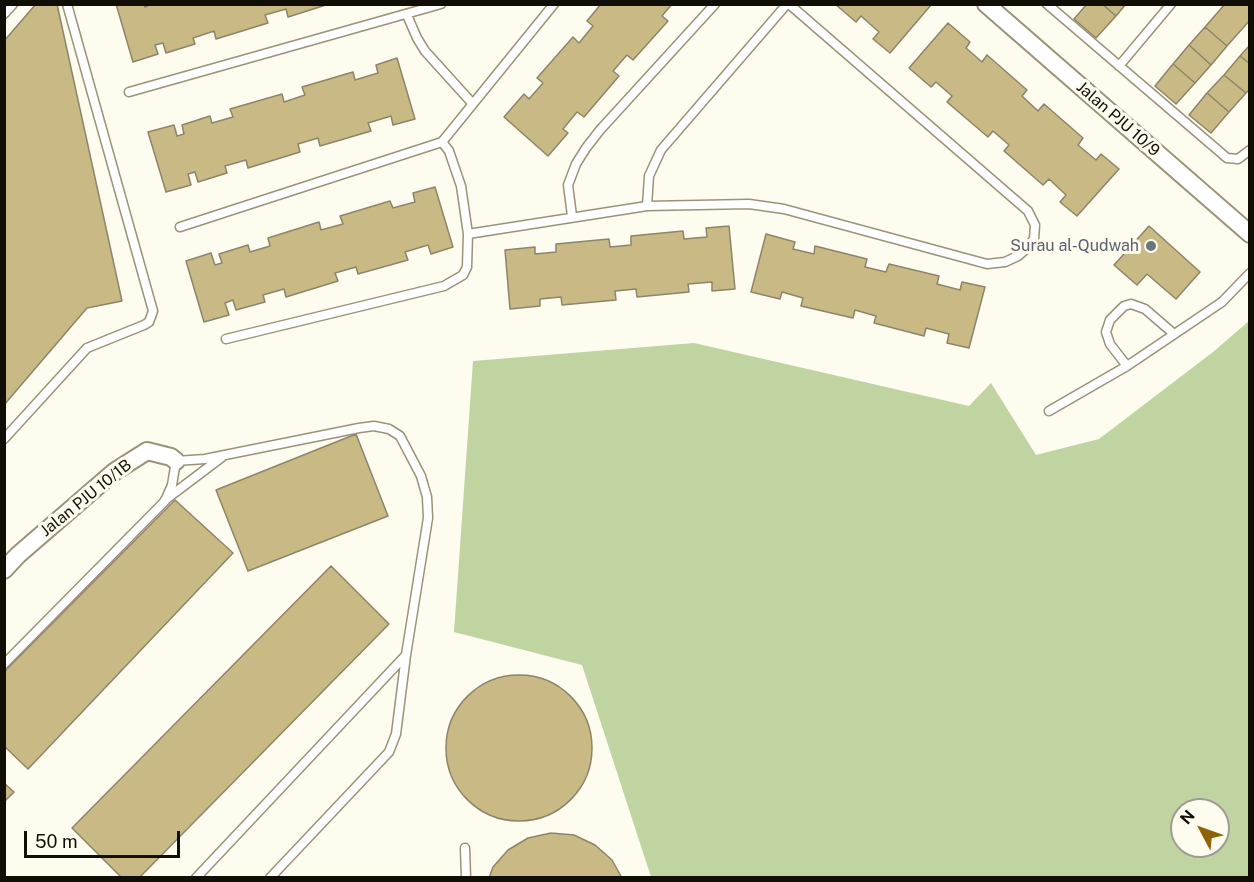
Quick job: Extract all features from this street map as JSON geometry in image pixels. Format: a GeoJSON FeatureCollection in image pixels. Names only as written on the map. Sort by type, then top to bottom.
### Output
{"type":"FeatureCollection","features":[{"type":"Feature","properties":{"kind":"street","name":"Jalan PJU 10/9"},"geometry":{"type":"LineString","coordinates":[[986,4],[1250,234]]}},
{"type":"Feature","properties":{"kind":"street","name":"Jalan PJU 10/1B"},"geometry":{"type":"LineString","coordinates":[[4,570],[18,555],[114,472],[147,451],[171,457],[176,461]]}},
{"type":"Feature","properties":{"kind":"lane"},"geometry":{"type":"LineString","coordinates":[[4,439],[87,348],[144,325],[149,322],[153,311],[67,4]]}},
{"type":"Feature","properties":{"kind":"lane"},"geometry":{"type":"LineString","coordinates":[[129,92],[441,4]]}},
{"type":"Feature","properties":{"kind":"lane"},"geometry":{"type":"LineString","coordinates":[[180,227],[442,142],[554,4]]}},
{"type":"Feature","properties":{"kind":"lane"},"geometry":{"type":"LineString","coordinates":[[572,216],[568,185],[576,164],[586,148],[715,4]]}},
{"type":"Feature","properties":{"kind":"lane"},"geometry":{"type":"LineString","coordinates":[[468,234],[647,206],[749,204],[784,209],[987,264],[1005,262],[1018,256],[1034,239],[1035,225],[1028,211],[788,4],[661,150],[649,176],[647,206]]}},
{"type":"Feature","properties":{"kind":"lane"},"geometry":{"type":"LineString","coordinates":[[1047,4],[1227,158],[1238,159],[1250,150]]}},
{"type":"Feature","properties":{"kind":"lane"},"geometry":{"type":"LineString","coordinates":[[1119,66],[1171,4]]}},
{"type":"Feature","properties":{"kind":"lane"},"geometry":{"type":"LineString","coordinates":[[407,15],[425,51],[472,103]]}},
{"type":"Feature","properties":{"kind":"lane"},"geometry":{"type":"LineString","coordinates":[[226,339],[444,286],[463,275],[467,267],[468,234],[461,186],[449,151],[442,142]]}},
{"type":"Feature","properties":{"kind":"lane"},"geometry":{"type":"LineString","coordinates":[[1049,411],[1126,366],[1222,302],[1250,273]]}},
{"type":"Feature","properties":{"kind":"lane"},"geometry":{"type":"LineString","coordinates":[[1126,366],[1110,344],[1106,332],[1110,320],[1125,306],[1131,304],[1145,309],[1174,334]]}},
{"type":"Feature","properties":{"kind":"lane"},"geometry":{"type":"LineString","coordinates":[[165,501],[172,485],[176,461],[194,461],[224,456],[374,426],[389,429],[400,436],[421,476],[427,497],[428,518],[396,734],[389,752],[270,878]]}},
{"type":"Feature","properties":{"kind":"lane"},"geometry":{"type":"LineString","coordinates":[[4,664],[165,501],[224,456]]}},
{"type":"Feature","properties":{"kind":"lane"},"geometry":{"type":"LineString","coordinates":[[196,878],[406,655]]}},
{"type":"Feature","properties":{"kind":"lane"},"geometry":{"type":"LineString","coordinates":[[465,848],[466,878]]}},
{"type":"Feature","properties":{"kind":"green space"},"geometry":{"type":"Polygon","coordinates":[[[1249,321],[1249,877],[651,877],[582,665],[454,632],[473,361],[694,343],[969,406],[991,383],[1036,455],[1099,439],[1213,352],[1249,321]]]}},
{"type":"Feature","properties":{"kind":"building"},"geometry":{"type":"Polygon","coordinates":[[[36,4],[57,4],[122,301],[87,308],[4,405],[4,41],[36,4]]]}},
{"type":"Feature","properties":{"kind":"building"},"geometry":{"type":"Polygon","coordinates":[[[116,4],[144,4],[145,7],[152,4],[329,4],[288,17],[286,9],[265,15],[268,23],[216,39],[214,31],[193,38],[195,44],[166,53],[163,43],[155,45],[158,54],[133,62],[116,4]]]}},
{"type":"Feature","properties":{"kind":"building"},"geometry":{"type":"Polygon","coordinates":[[[601,4],[672,4],[662,16],[668,21],[633,60],[627,55],[613,71],[619,76],[584,117],[577,112],[563,129],[568,133],[548,156],[504,117],[524,94],[529,99],[543,83],[537,78],[573,37],[579,43],[593,26],[587,21],[601,4]]]}},
{"type":"Feature","properties":{"kind":"building"},"geometry":{"type":"Polygon","coordinates":[[[835,4],[931,5],[890,53],[873,39],[879,32],[861,16],[856,22],[835,4]]]}},
{"type":"Feature","properties":{"kind":"building"},"geometry":{"type":"Polygon","coordinates":[[[1087,4],[1102,4],[1116,16],[1096,38],[1074,19],[1087,4]]]}},
{"type":"Feature","properties":{"kind":"building"},"geometry":{"type":"Polygon","coordinates":[[[1102,4],[1126,4],[1116,16],[1102,4]]]}},
{"type":"Feature","properties":{"kind":"building"},"geometry":{"type":"Polygon","coordinates":[[[1225,4],[1247,4],[1250,7],[1250,20],[1227,46],[1205,27],[1225,4]]]}},
{"type":"Feature","properties":{"kind":"building"},"geometry":{"type":"Polygon","coordinates":[[[948,23],[970,42],[966,48],[982,62],[987,55],[1027,90],[1022,96],[1038,111],[1044,104],[1083,138],[1078,145],[1096,160],[1101,154],[1119,169],[1077,216],[1060,202],[1066,195],[1049,179],[1043,185],[1004,151],[1009,145],[993,131],[988,137],[947,102],[952,96],[936,82],[931,87],[909,68],[948,23]]]}},
{"type":"Feature","properties":{"kind":"building"},"geometry":{"type":"Polygon","coordinates":[[[1205,27],[1227,46],[1211,65],[1189,45],[1205,27]]]}},
{"type":"Feature","properties":{"kind":"building"},"geometry":{"type":"Polygon","coordinates":[[[1189,45],[1211,65],[1195,83],[1173,64],[1189,45]]]}},
{"type":"Feature","properties":{"kind":"building"},"geometry":{"type":"Polygon","coordinates":[[[1250,45],[1250,64],[1240,56],[1250,45]]]}},
{"type":"Feature","properties":{"kind":"building"},"geometry":{"type":"Polygon","coordinates":[[[1240,56],[1250,64],[1250,89],[1246,93],[1224,75],[1240,56]]]}},
{"type":"Feature","properties":{"kind":"building"},"geometry":{"type":"Polygon","coordinates":[[[397,58],[415,119],[393,125],[391,116],[368,123],[371,131],[320,146],[318,138],[298,144],[300,152],[248,168],[246,160],[225,166],[227,173],[198,182],[195,172],[188,174],[191,185],[166,192],[148,132],[174,125],[177,136],[184,134],[182,125],[210,116],[212,123],[233,117],[230,109],[282,94],[284,102],[305,95],[302,87],[353,72],[355,80],[378,73],[376,65],[397,58]]]}},
{"type":"Feature","properties":{"kind":"building"},"geometry":{"type":"Polygon","coordinates":[[[1173,64],[1195,83],[1176,104],[1155,86],[1173,64]]]}},
{"type":"Feature","properties":{"kind":"building"},"geometry":{"type":"Polygon","coordinates":[[[1224,75],[1246,93],[1229,112],[1207,93],[1224,75]]]}},
{"type":"Feature","properties":{"kind":"building"},"geometry":{"type":"Polygon","coordinates":[[[1207,93],[1229,112],[1211,133],[1189,115],[1207,93]]]}},
{"type":"Feature","properties":{"kind":"building"},"geometry":{"type":"Polygon","coordinates":[[[435,187],[453,247],[431,254],[428,245],[405,252],[408,260],[358,274],[356,267],[335,273],[338,281],[286,297],[284,289],[263,295],[265,302],[236,310],[233,300],[225,303],[229,315],[204,322],[186,261],[211,253],[215,265],[222,263],[219,254],[248,245],[250,252],[270,246],[268,238],[319,222],[321,230],[343,224],[340,216],[390,201],[393,208],[415,202],[413,193],[435,187]]]}},
{"type":"Feature","properties":{"kind":"building"},"geometry":{"type":"Polygon","coordinates":[[[729,226],[735,289],[712,291],[712,282],[688,284],[689,292],[637,297],[636,289],[615,291],[616,300],[562,305],[561,297],[540,299],[540,306],[510,309],[505,250],[535,247],[535,254],[556,252],[556,244],[609,239],[610,247],[631,245],[631,236],[683,231],[684,239],[707,237],[706,228],[729,226]]]}},
{"type":"Feature","properties":{"kind":"building","name":"Surau al-Qudwah"},"geometry":{"type":"Polygon","coordinates":[[[1149,226],[1200,272],[1176,299],[1147,274],[1137,285],[1114,265],[1149,226]]]}},
{"type":"Feature","properties":{"kind":"building"},"geometry":{"type":"Polygon","coordinates":[[[766,234],[795,242],[793,249],[814,254],[815,246],[867,259],[865,267],[886,272],[889,264],[939,276],[937,284],[960,290],[962,282],[985,287],[969,348],[947,343],[949,334],[926,328],[924,336],[874,323],[876,316],[855,310],[853,318],[801,306],[803,298],[782,292],[780,299],[751,292],[766,234]]]}},
{"type":"Feature","properties":{"kind":"building"},"geometry":{"type":"Polygon","coordinates":[[[356,434],[388,516],[248,571],[216,490],[356,434]]]}},
{"type":"Feature","properties":{"kind":"building"},"geometry":{"type":"Polygon","coordinates":[[[175,500],[233,553],[28,769],[4,746],[4,672],[175,500]]]}},
{"type":"Feature","properties":{"kind":"building"},"geometry":{"type":"Polygon","coordinates":[[[331,566],[389,624],[139,878],[122,878],[72,828],[331,566]]]}},
{"type":"Feature","properties":{"kind":"building"},"geometry":{"type":"Polygon","coordinates":[[[519,675],[547,681],[570,697],[586,720],[592,748],[586,776],[570,799],[547,815],[519,821],[491,815],[468,799],[452,776],[446,748],[452,720],[468,697],[491,681],[519,675]]]}},
{"type":"Feature","properties":{"kind":"building"},"geometry":{"type":"Polygon","coordinates":[[[4,783],[14,792],[4,802],[4,783]]]}},
{"type":"Feature","properties":{"kind":"building"},"geometry":{"type":"Polygon","coordinates":[[[551,833],[574,835],[595,845],[612,860],[622,878],[489,878],[493,867],[508,850],[528,838],[551,833]]]}},
{"type":"Feature","properties":{"kind":"place","name":"Surau al-Qudwah"},"geometry":{"type":"Point","coordinates":[1151,246]}}]}
